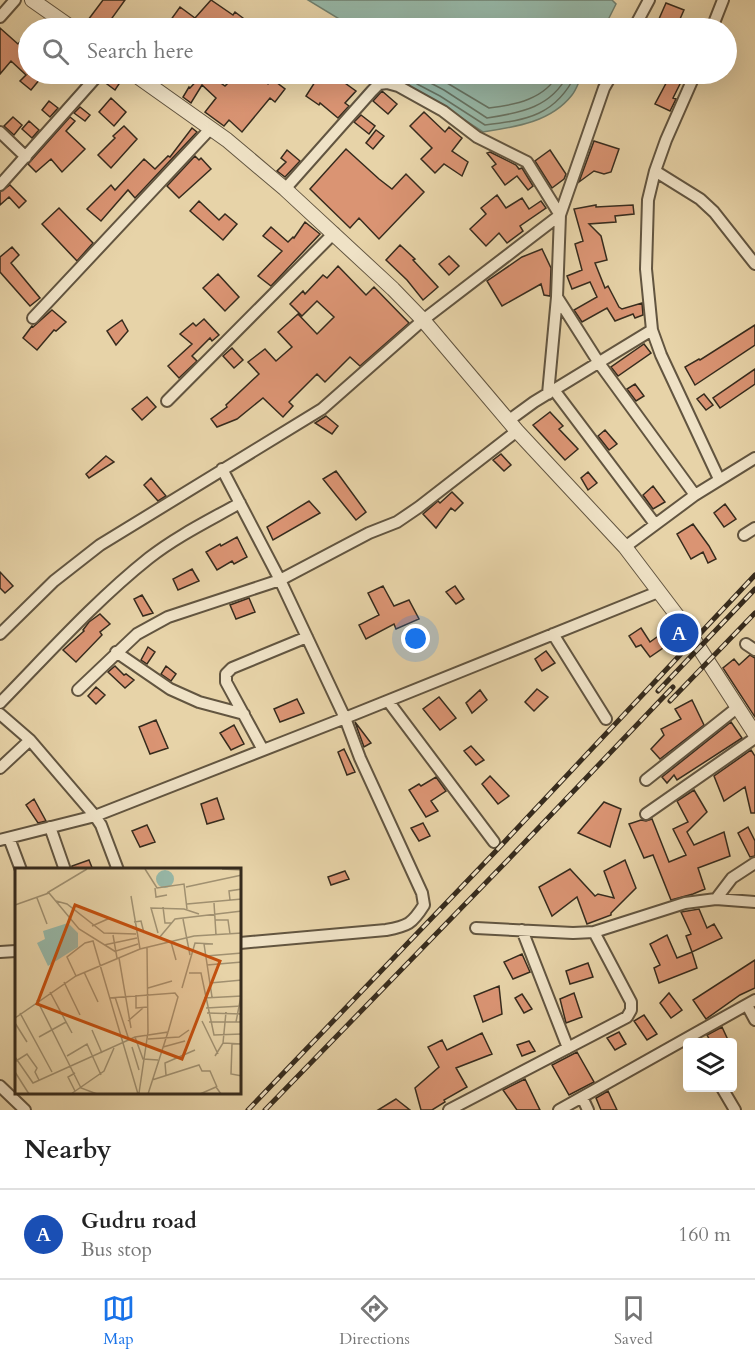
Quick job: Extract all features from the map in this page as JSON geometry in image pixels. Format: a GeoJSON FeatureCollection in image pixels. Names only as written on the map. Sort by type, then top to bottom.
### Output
{"type":"FeatureCollection","features":[{"type":"Feature","properties":{"kind":"street"},"geometry":{"type":"LineString","coordinates":[[0,17],[15,0]]}},
{"type":"Feature","properties":{"kind":"street"},"geometry":{"type":"LineString","coordinates":[[32,0],[58,18]]}},
{"type":"Feature","properties":{"kind":"street"},"geometry":{"type":"LineString","coordinates":[[639,18],[649,0]]}},
{"type":"Feature","properties":{"kind":"street"},"geometry":{"type":"LineString","coordinates":[[716,18],[723,0]]}},
{"type":"Feature","properties":{"kind":"street"},"geometry":{"type":"LineString","coordinates":[[0,185],[90,84]]}},
{"type":"Feature","properties":{"kind":"street"},"geometry":{"type":"LineString","coordinates":[[148,84],[211,128],[285,189],[423,320],[513,426],[625,547],[685,626],[755,736],[646,813]]}},
{"type":"Feature","properties":{"kind":"street"},"geometry":{"type":"LineString","coordinates":[[285,189],[379,84]]}},
{"type":"Feature","properties":{"kind":"street"},"geometry":{"type":"LineString","coordinates":[[391,84],[443,111],[477,137],[527,162],[560,215]]}},
{"type":"Feature","properties":{"kind":"street"},"geometry":{"type":"LineString","coordinates":[[606,84],[560,215],[551,392],[655,524]]}},
{"type":"Feature","properties":{"kind":"street"},"geometry":{"type":"LineString","coordinates":[[691,84],[666,140],[648,200],[646,269],[652,330],[661,355],[719,479]]}},
{"type":"Feature","properties":{"kind":"street"},"geometry":{"type":"LineString","coordinates":[[33,318],[211,128]]}},
{"type":"Feature","properties":{"kind":"street"},"geometry":{"type":"LineString","coordinates":[[0,132],[26,157]]}},
{"type":"Feature","properties":{"kind":"street"},"geometry":{"type":"LineString","coordinates":[[655,171],[700,199],[714,212],[755,264]]}},
{"type":"Feature","properties":{"kind":"street"},"geometry":{"type":"LineString","coordinates":[[0,634],[54,581],[100,545],[322,409],[423,320],[560,215]]}},
{"type":"Feature","properties":{"kind":"street"},"geometry":{"type":"LineString","coordinates":[[166,401],[333,233]]}},
{"type":"Feature","properties":{"kind":"street"},"geometry":{"type":"LineString","coordinates":[[557,297],[599,363],[695,495]]}},
{"type":"Feature","properties":{"kind":"street"},"geometry":{"type":"LineString","coordinates":[[78,690],[137,634],[168,617],[280,580],[369,533],[397,522],[419,507],[551,392],[652,330]]}},
{"type":"Feature","properties":{"kind":"street"},"geometry":{"type":"LineString","coordinates":[[625,547],[695,495],[755,458]]}},
{"type":"Feature","properties":{"kind":"street"},"geometry":{"type":"LineString","coordinates":[[222,469],[280,580],[345,718],[360,758],[422,893],[424,905],[415,919],[405,927],[242,943]]}},
{"type":"Feature","properties":{"kind":"street"},"geometry":{"type":"LineString","coordinates":[[0,703],[79,622],[142,564],[172,542],[240,503]]}},
{"type":"Feature","properties":{"kind":"street"},"geometry":{"type":"LineString","coordinates":[[744,535],[755,528]]}},
{"type":"Feature","properties":{"kind":"street"},"geometry":{"type":"LineString","coordinates":[[20,868],[4,839],[95,816],[658,592]]}},
{"type":"Feature","properties":{"kind":"street"},"geometry":{"type":"LineString","coordinates":[[553,634],[606,719]]}},
{"type":"Feature","properties":{"kind":"street"},"geometry":{"type":"LineString","coordinates":[[263,750],[226,682],[226,674],[232,668],[307,637]]}},
{"type":"Feature","properties":{"kind":"street"},"geometry":{"type":"LineString","coordinates":[[116,652],[170,689],[199,702],[244,714]]}},
{"type":"Feature","properties":{"kind":"street"},"geometry":{"type":"LineString","coordinates":[[388,701],[494,842]]}},
{"type":"Feature","properties":{"kind":"street"},"geometry":{"type":"LineString","coordinates":[[646,780],[738,707]]}},
{"type":"Feature","properties":{"kind":"street"},"geometry":{"type":"LineString","coordinates":[[0,714],[30,740],[95,816],[101,825],[117,868]]}},
{"type":"Feature","properties":{"kind":"street"},"geometry":{"type":"LineString","coordinates":[[0,768],[30,740]]}},
{"type":"Feature","properties":{"kind":"street"},"geometry":{"type":"LineString","coordinates":[[50,827],[64,868]]}},
{"type":"Feature","properties":{"kind":"street"},"geometry":{"type":"LineString","coordinates":[[716,899],[732,878],[755,863]]}},
{"type":"Feature","properties":{"kind":"street"},"geometry":{"type":"LineString","coordinates":[[477,928],[594,932],[685,903],[716,899],[755,902]]}},
{"type":"Feature","properties":{"kind":"street"},"geometry":{"type":"LineString","coordinates":[[522,930],[568,1048]]}},
{"type":"Feature","properties":{"kind":"street"},"geometry":{"type":"LineString","coordinates":[[449,1110],[469,1105],[627,1017],[631,1010],[631,1002],[594,932]]}},
{"type":"Feature","properties":{"kind":"street"},"geometry":{"type":"LineString","coordinates":[[0,952],[15,951]]}},
{"type":"Feature","properties":{"kind":"street"},"geometry":{"type":"LineString","coordinates":[[696,1038],[751,1002],[755,1020]]}},
{"type":"Feature","properties":{"kind":"street"},"geometry":{"type":"LineString","coordinates":[[559,1110],[683,1045]]}},
{"type":"Feature","properties":{"kind":"street"},"geometry":{"type":"LineString","coordinates":[[0,1086],[25,1110]]}},
{"type":"Feature","properties":{"kind":"street"},"geometry":{"type":"LineString","coordinates":[[724,1092],[735,1110]]}},
{"type":"Feature","properties":{"kind":"street"},"geometry":{"type":"LineString","coordinates":[[582,1097],[588,1110]]}},
{"type":"Feature","properties":{"kind":"water"},"geometry":{"type":"Polygon","coordinates":[[[308,0],[612,0],[616,4],[609,18],[338,18],[308,0]]]}},
{"type":"Feature","properties":{"kind":"water"},"geometry":{"type":"Polygon","coordinates":[[[409,84],[578,84],[564,104],[543,117],[520,125],[483,132],[413,89],[409,84]]]}},
{"type":"Feature","properties":{"kind":"building"},"geometry":{"type":"Polygon","coordinates":[[[103,0],[125,0],[112,18],[90,18],[103,0]]]}},
{"type":"Feature","properties":{"kind":"building"},"geometry":{"type":"Polygon","coordinates":[[[211,0],[233,15],[235,12],[243,18],[195,18],[211,0]]]}},
{"type":"Feature","properties":{"kind":"building"},"geometry":{"type":"Polygon","coordinates":[[[666,3],[684,10],[680,18],[659,18],[666,3]]]}},
{"type":"Feature","properties":{"kind":"building"},"geometry":{"type":"Polygon","coordinates":[[[180,7],[195,18],[172,18],[180,7]]]}},
{"type":"Feature","properties":{"kind":"building"},"geometry":{"type":"Polygon","coordinates":[[[0,28],[18,44],[18,68],[11,61],[0,74],[0,28]]]}},
{"type":"Feature","properties":{"kind":"building"},"geometry":{"type":"Polygon","coordinates":[[[24,84],[36,84],[31,90],[24,84]]]}},
{"type":"Feature","properties":{"kind":"building"},"geometry":{"type":"Polygon","coordinates":[[[107,84],[119,84],[115,90],[107,84]]]}},
{"type":"Feature","properties":{"kind":"building"},"geometry":{"type":"Polygon","coordinates":[[[194,84],[222,84],[225,86],[227,84],[278,84],[285,89],[275,102],[270,98],[242,132],[229,120],[224,126],[205,112],[216,98],[202,85],[191,103],[183,97],[194,84]]]}},
{"type":"Feature","properties":{"kind":"building"},"geometry":{"type":"Polygon","coordinates":[[[314,84],[346,84],[356,91],[345,103],[349,106],[338,118],[320,103],[319,105],[306,96],[314,84]]]}},
{"type":"Feature","properties":{"kind":"building"},"geometry":{"type":"Polygon","coordinates":[[[666,84],[680,84],[670,111],[655,104],[666,84]]]}},
{"type":"Feature","properties":{"kind":"building"},"geometry":{"type":"Polygon","coordinates":[[[382,91],[397,104],[388,114],[373,101],[382,91]]]}},
{"type":"Feature","properties":{"kind":"building"},"geometry":{"type":"Polygon","coordinates":[[[111,98],[126,112],[114,126],[99,112],[111,98]]]}},
{"type":"Feature","properties":{"kind":"building"},"geometry":{"type":"Polygon","coordinates":[[[49,101],[58,108],[50,117],[42,110],[49,101]]]}},
{"type":"Feature","properties":{"kind":"building"},"geometry":{"type":"Polygon","coordinates":[[[80,107],[90,115],[85,121],[74,113],[80,107]]]}},
{"type":"Feature","properties":{"kind":"building"},"geometry":{"type":"Polygon","coordinates":[[[424,112],[445,132],[449,127],[462,138],[452,151],[468,162],[462,176],[444,164],[435,173],[421,159],[432,148],[410,126],[424,112]]]}},
{"type":"Feature","properties":{"kind":"building"},"geometry":{"type":"Polygon","coordinates":[[[361,115],[375,126],[369,134],[354,122],[361,115]]]}},
{"type":"Feature","properties":{"kind":"building"},"geometry":{"type":"Polygon","coordinates":[[[13,117],[22,125],[14,135],[4,126],[13,117]]]}},
{"type":"Feature","properties":{"kind":"building"},"geometry":{"type":"Polygon","coordinates":[[[70,117],[75,121],[66,131],[85,149],[62,172],[51,159],[36,172],[28,164],[70,117]]]}},
{"type":"Feature","properties":{"kind":"building"},"geometry":{"type":"Polygon","coordinates":[[[29,121],[39,130],[32,138],[22,129],[29,121]]]}},
{"type":"Feature","properties":{"kind":"building"},"geometry":{"type":"Polygon","coordinates":[[[124,126],[137,139],[111,168],[98,155],[124,126]]]}},
{"type":"Feature","properties":{"kind":"building"},"geometry":{"type":"Polygon","coordinates":[[[192,128],[197,132],[135,198],[128,190],[101,221],[87,209],[111,185],[115,190],[144,159],[155,169],[168,156],[170,157],[192,128]]]}},
{"type":"Feature","properties":{"kind":"building"},"geometry":{"type":"Polygon","coordinates":[[[376,130],[384,136],[373,149],[366,143],[376,130]]]}},
{"type":"Feature","properties":{"kind":"building"},"geometry":{"type":"Polygon","coordinates":[[[594,141],[619,149],[611,172],[604,174],[594,171],[579,182],[594,141]]]}},
{"type":"Feature","properties":{"kind":"building"},"geometry":{"type":"Polygon","coordinates":[[[346,149],[392,189],[406,174],[424,192],[379,239],[359,218],[350,228],[310,189],[346,149]]]}},
{"type":"Feature","properties":{"kind":"building"},"geometry":{"type":"Polygon","coordinates":[[[287,150],[300,161],[285,177],[277,171],[286,162],[281,158],[287,150]]]}},
{"type":"Feature","properties":{"kind":"building"},"geometry":{"type":"Polygon","coordinates":[[[550,150],[566,174],[564,179],[552,188],[535,161],[550,150]]]}},
{"type":"Feature","properties":{"kind":"building"},"geometry":{"type":"Polygon","coordinates":[[[490,152],[516,165],[519,169],[522,168],[533,186],[528,190],[517,176],[505,185],[492,167],[496,164],[487,153],[490,152]]]}},
{"type":"Feature","properties":{"kind":"building"},"geometry":{"type":"Polygon","coordinates":[[[195,156],[199,160],[201,158],[211,169],[179,198],[167,186],[195,156]]]}},
{"type":"Feature","properties":{"kind":"building"},"geometry":{"type":"Polygon","coordinates":[[[10,185],[26,201],[19,208],[9,197],[0,205],[0,192],[10,185]]]}},
{"type":"Feature","properties":{"kind":"building"},"geometry":{"type":"Polygon","coordinates":[[[497,195],[506,208],[522,198],[529,209],[541,201],[546,208],[520,226],[523,231],[507,243],[499,233],[486,246],[470,229],[486,214],[481,208],[497,195]]]}},
{"type":"Feature","properties":{"kind":"building"},"geometry":{"type":"Polygon","coordinates":[[[199,201],[219,220],[225,214],[237,224],[223,240],[190,211],[199,201]]]}},
{"type":"Feature","properties":{"kind":"building"},"geometry":{"type":"Polygon","coordinates":[[[596,205],[596,207],[633,205],[634,214],[615,216],[616,222],[589,224],[601,236],[607,260],[595,263],[605,288],[608,286],[622,309],[642,303],[643,315],[635,318],[633,314],[615,321],[607,308],[582,322],[574,310],[597,297],[590,282],[572,289],[567,276],[582,270],[575,244],[583,241],[574,209],[596,205]]]}},
{"type":"Feature","properties":{"kind":"building"},"geometry":{"type":"Polygon","coordinates":[[[59,208],[93,243],[77,261],[42,224],[59,208]]]}},
{"type":"Feature","properties":{"kind":"building"},"geometry":{"type":"Polygon","coordinates":[[[305,222],[320,234],[271,286],[258,276],[282,251],[263,236],[271,227],[288,242],[294,238],[305,222]]]}},
{"type":"Feature","properties":{"kind":"building"},"geometry":{"type":"Polygon","coordinates":[[[400,245],[438,287],[423,300],[407,280],[386,260],[400,245]]]}},
{"type":"Feature","properties":{"kind":"building"},"geometry":{"type":"Polygon","coordinates":[[[12,247],[19,255],[11,263],[40,298],[30,306],[0,272],[0,257],[12,247]]]}},
{"type":"Feature","properties":{"kind":"building"},"geometry":{"type":"Polygon","coordinates":[[[542,249],[551,268],[550,296],[544,295],[541,284],[502,306],[487,281],[522,257],[542,249]]]}},
{"type":"Feature","properties":{"kind":"building"},"geometry":{"type":"Polygon","coordinates":[[[449,256],[459,266],[449,275],[439,264],[449,256]]]}},
{"type":"Feature","properties":{"kind":"building"},"geometry":{"type":"Polygon","coordinates":[[[338,266],[366,295],[374,287],[409,323],[360,366],[350,357],[325,382],[317,374],[289,402],[293,406],[283,417],[263,398],[237,419],[217,427],[211,419],[227,407],[226,405],[259,374],[248,362],[265,349],[276,361],[292,347],[278,332],[298,314],[317,334],[334,317],[317,301],[302,316],[290,304],[303,291],[305,294],[323,275],[327,278],[338,266]]]}},
{"type":"Feature","properties":{"kind":"building"},"geometry":{"type":"Polygon","coordinates":[[[218,274],[239,297],[225,311],[203,288],[218,274]]]}},
{"type":"Feature","properties":{"kind":"building"},"geometry":{"type":"Polygon","coordinates":[[[52,310],[66,322],[56,331],[54,330],[37,350],[23,338],[32,326],[52,310]]]}},
{"type":"Feature","properties":{"kind":"building"},"geometry":{"type":"Polygon","coordinates":[[[204,319],[219,335],[212,341],[210,338],[192,356],[197,361],[179,378],[168,366],[192,344],[180,334],[193,323],[196,326],[204,319]]]}},
{"type":"Feature","properties":{"kind":"building"},"geometry":{"type":"Polygon","coordinates":[[[122,320],[128,331],[116,345],[107,331],[122,320]]]}},
{"type":"Feature","properties":{"kind":"building"},"geometry":{"type":"Polygon","coordinates":[[[755,325],[755,345],[695,385],[685,367],[755,325]]]}},
{"type":"Feature","properties":{"kind":"building"},"geometry":{"type":"Polygon","coordinates":[[[644,344],[651,353],[618,376],[611,367],[644,344]]]}},
{"type":"Feature","properties":{"kind":"building"},"geometry":{"type":"Polygon","coordinates":[[[232,348],[243,360],[234,368],[223,356],[232,348]]]}},
{"type":"Feature","properties":{"kind":"building"},"geometry":{"type":"Polygon","coordinates":[[[755,369],[755,384],[720,408],[713,398],[755,369]]]}},
{"type":"Feature","properties":{"kind":"building"},"geometry":{"type":"Polygon","coordinates":[[[635,384],[644,396],[636,401],[627,389],[635,384]]]}},
{"type":"Feature","properties":{"kind":"building"},"geometry":{"type":"Polygon","coordinates":[[[704,394],[713,405],[706,410],[697,399],[704,394]]]}},
{"type":"Feature","properties":{"kind":"building"},"geometry":{"type":"Polygon","coordinates":[[[147,397],[156,407],[142,420],[132,409],[147,397]]]}},
{"type":"Feature","properties":{"kind":"building"},"geometry":{"type":"Polygon","coordinates":[[[550,412],[563,426],[559,429],[578,449],[565,460],[533,425],[550,412]]]}},
{"type":"Feature","properties":{"kind":"building"},"geometry":{"type":"Polygon","coordinates":[[[326,416],[338,426],[332,434],[315,423],[326,416]]]}},
{"type":"Feature","properties":{"kind":"building"},"geometry":{"type":"Polygon","coordinates":[[[605,430],[617,444],[609,450],[598,436],[605,430]]]}},
{"type":"Feature","properties":{"kind":"building"},"geometry":{"type":"Polygon","coordinates":[[[501,454],[511,465],[504,471],[493,460],[501,454]]]}},
{"type":"Feature","properties":{"kind":"building"},"geometry":{"type":"Polygon","coordinates":[[[106,456],[114,462],[89,478],[86,474],[106,456]]]}},
{"type":"Feature","properties":{"kind":"building"},"geometry":{"type":"Polygon","coordinates":[[[336,471],[366,512],[356,520],[323,479],[336,471]]]}},
{"type":"Feature","properties":{"kind":"building"},"geometry":{"type":"Polygon","coordinates":[[[588,472],[597,483],[588,490],[581,478],[588,472]]]}},
{"type":"Feature","properties":{"kind":"building"},"geometry":{"type":"Polygon","coordinates":[[[151,478],[166,496],[158,501],[144,485],[151,478]]]}},
{"type":"Feature","properties":{"kind":"building"},"geometry":{"type":"Polygon","coordinates":[[[653,486],[665,502],[653,509],[643,495],[653,486]]]}},
{"type":"Feature","properties":{"kind":"building"},"geometry":{"type":"Polygon","coordinates":[[[452,492],[463,503],[455,511],[451,508],[436,528],[423,514],[452,492]]]}},
{"type":"Feature","properties":{"kind":"building"},"geometry":{"type":"Polygon","coordinates":[[[309,501],[320,513],[273,540],[267,527],[309,501]]]}},
{"type":"Feature","properties":{"kind":"building"},"geometry":{"type":"Polygon","coordinates":[[[725,504],[736,519],[724,527],[714,513],[725,504]]]}},
{"type":"Feature","properties":{"kind":"building"},"geometry":{"type":"Polygon","coordinates":[[[693,524],[716,559],[708,563],[703,552],[691,559],[677,534],[693,524]]]}},
{"type":"Feature","properties":{"kind":"building"},"geometry":{"type":"Polygon","coordinates":[[[237,537],[247,557],[234,564],[232,561],[217,570],[206,552],[237,537]]]}},
{"type":"Feature","properties":{"kind":"building"},"geometry":{"type":"Polygon","coordinates":[[[192,569],[199,581],[178,590],[173,579],[192,569]]]}},
{"type":"Feature","properties":{"kind":"building"},"geometry":{"type":"Polygon","coordinates":[[[0,572],[13,586],[5,593],[0,588],[0,572]]]}},
{"type":"Feature","properties":{"kind":"building"},"geometry":{"type":"Polygon","coordinates":[[[383,586],[394,606],[409,600],[419,619],[396,629],[394,624],[366,639],[359,625],[379,615],[368,593],[383,586]]]}},
{"type":"Feature","properties":{"kind":"building"},"geometry":{"type":"Polygon","coordinates":[[[455,586],[464,599],[456,604],[446,592],[455,586]]]}},
{"type":"Feature","properties":{"kind":"building"},"geometry":{"type":"Polygon","coordinates":[[[142,595],[153,613],[143,616],[134,599],[142,595]]]}},
{"type":"Feature","properties":{"kind":"building"},"geometry":{"type":"Polygon","coordinates":[[[249,598],[255,612],[236,619],[230,605],[249,598]]]}},
{"type":"Feature","properties":{"kind":"building"},"geometry":{"type":"Polygon","coordinates":[[[100,614],[110,624],[100,632],[102,635],[76,662],[63,650],[84,631],[89,622],[100,614]]]}},
{"type":"Feature","properties":{"kind":"building"},"geometry":{"type":"Polygon","coordinates":[[[641,628],[650,642],[668,629],[676,639],[650,657],[641,645],[636,647],[629,636],[641,628]]]}},
{"type":"Feature","properties":{"kind":"building"},"geometry":{"type":"Polygon","coordinates":[[[148,647],[155,652],[147,664],[141,660],[148,647]]]}},
{"type":"Feature","properties":{"kind":"building"},"geometry":{"type":"Polygon","coordinates":[[[546,651],[555,663],[542,671],[535,659],[546,651]]]}},
{"type":"Feature","properties":{"kind":"building"},"geometry":{"type":"Polygon","coordinates":[[[750,655],[755,658],[755,717],[723,668],[734,659],[739,665],[750,655]]]}},
{"type":"Feature","properties":{"kind":"building"},"geometry":{"type":"Polygon","coordinates":[[[115,666],[124,675],[134,680],[125,688],[108,672],[115,666]]]}},
{"type":"Feature","properties":{"kind":"building"},"geometry":{"type":"Polygon","coordinates":[[[166,666],[176,674],[171,681],[161,674],[166,666]]]}},
{"type":"Feature","properties":{"kind":"building"},"geometry":{"type":"Polygon","coordinates":[[[96,687],[105,695],[96,704],[88,696],[96,687]]]}},
{"type":"Feature","properties":{"kind":"building"},"geometry":{"type":"Polygon","coordinates":[[[537,689],[548,697],[534,711],[525,702],[537,689]]]}},
{"type":"Feature","properties":{"kind":"building"},"geometry":{"type":"Polygon","coordinates":[[[480,690],[487,700],[472,713],[466,703],[480,690]]]}},
{"type":"Feature","properties":{"kind":"building"},"geometry":{"type":"Polygon","coordinates":[[[439,697],[456,718],[440,730],[423,709],[439,697]]]}},
{"type":"Feature","properties":{"kind":"building"},"geometry":{"type":"Polygon","coordinates":[[[297,699],[304,713],[280,722],[274,709],[297,699]]]}},
{"type":"Feature","properties":{"kind":"building"},"geometry":{"type":"Polygon","coordinates":[[[692,700],[704,725],[660,759],[651,749],[664,735],[661,729],[681,719],[675,709],[692,700]]]}},
{"type":"Feature","properties":{"kind":"building"},"geometry":{"type":"Polygon","coordinates":[[[156,720],[168,748],[150,754],[139,727],[156,720]]]}},
{"type":"Feature","properties":{"kind":"building"},"geometry":{"type":"Polygon","coordinates":[[[355,722],[371,743],[364,747],[355,722]]]}},
{"type":"Feature","properties":{"kind":"building"},"geometry":{"type":"Polygon","coordinates":[[[731,722],[742,738],[677,780],[674,775],[667,783],[662,777],[731,722]]]}},
{"type":"Feature","properties":{"kind":"building"},"geometry":{"type":"Polygon","coordinates":[[[234,725],[244,744],[231,750],[220,733],[234,725]]]}},
{"type":"Feature","properties":{"kind":"building"},"geometry":{"type":"Polygon","coordinates":[[[471,746],[484,760],[476,765],[464,751],[471,746]]]}},
{"type":"Feature","properties":{"kind":"building"},"geometry":{"type":"Polygon","coordinates":[[[344,749],[355,772],[347,775],[338,752],[344,749]]]}},
{"type":"Feature","properties":{"kind":"building"},"geometry":{"type":"Polygon","coordinates":[[[751,750],[755,756],[755,813],[751,813],[745,787],[724,801],[714,776],[751,750]]]}},
{"type":"Feature","properties":{"kind":"building"},"geometry":{"type":"Polygon","coordinates":[[[490,776],[509,796],[498,804],[482,784],[490,776]]]}},
{"type":"Feature","properties":{"kind":"building"},"geometry":{"type":"Polygon","coordinates":[[[436,777],[446,791],[431,801],[438,811],[426,817],[409,790],[436,777]]]}},
{"type":"Feature","properties":{"kind":"building"},"geometry":{"type":"Polygon","coordinates":[[[694,790],[707,812],[687,832],[694,845],[724,832],[730,856],[698,868],[705,889],[671,900],[653,855],[644,858],[629,824],[652,819],[669,862],[686,855],[673,829],[688,822],[677,801],[694,790]]]}},
{"type":"Feature","properties":{"kind":"building"},"geometry":{"type":"Polygon","coordinates":[[[217,798],[224,819],[207,824],[201,804],[217,798]]]}},
{"type":"Feature","properties":{"kind":"building"},"geometry":{"type":"Polygon","coordinates":[[[34,799],[46,821],[38,823],[26,805],[34,799]]]}},
{"type":"Feature","properties":{"kind":"building"},"geometry":{"type":"Polygon","coordinates":[[[604,802],[621,809],[610,847],[578,833],[604,802]]]}},
{"type":"Feature","properties":{"kind":"building"},"geometry":{"type":"Polygon","coordinates":[[[423,823],[430,836],[419,841],[411,828],[423,823]]]}},
{"type":"Feature","properties":{"kind":"building"},"geometry":{"type":"Polygon","coordinates":[[[147,825],[155,842],[140,847],[132,831],[147,825]]]}},
{"type":"Feature","properties":{"kind":"building"},"geometry":{"type":"Polygon","coordinates":[[[748,827],[755,841],[755,856],[750,857],[738,833],[748,827]]]}},
{"type":"Feature","properties":{"kind":"building"},"geometry":{"type":"Polygon","coordinates":[[[89,860],[92,868],[72,868],[72,866],[89,860]]]}},
{"type":"Feature","properties":{"kind":"building"},"geometry":{"type":"Polygon","coordinates":[[[625,860],[636,888],[611,915],[587,924],[577,897],[552,916],[539,887],[570,869],[595,896],[598,894],[614,898],[604,871],[625,860]]]}},
{"type":"Feature","properties":{"kind":"building"},"geometry":{"type":"Polygon","coordinates":[[[345,871],[349,879],[331,885],[328,877],[345,871]]]}},
{"type":"Feature","properties":{"kind":"building"},"geometry":{"type":"Polygon","coordinates":[[[699,909],[707,928],[714,924],[722,938],[692,952],[686,936],[691,934],[681,912],[699,909]]]}},
{"type":"Feature","properties":{"kind":"building"},"geometry":{"type":"Polygon","coordinates":[[[667,935],[677,958],[692,952],[697,968],[659,983],[654,968],[660,965],[650,944],[667,935]]]}},
{"type":"Feature","properties":{"kind":"building"},"geometry":{"type":"Polygon","coordinates":[[[522,954],[530,972],[513,979],[504,962],[522,954]]]}},
{"type":"Feature","properties":{"kind":"building"},"geometry":{"type":"Polygon","coordinates":[[[755,960],[755,988],[740,995],[706,1019],[693,1000],[755,960]]]}},
{"type":"Feature","properties":{"kind":"building"},"geometry":{"type":"Polygon","coordinates":[[[588,963],[593,977],[570,984],[566,971],[588,963]]]}},
{"type":"Feature","properties":{"kind":"building"},"geometry":{"type":"Polygon","coordinates":[[[499,986],[502,1014],[483,1022],[474,996],[499,986]]]}},
{"type":"Feature","properties":{"kind":"building"},"geometry":{"type":"Polygon","coordinates":[[[574,993],[582,1017],[566,1023],[560,999],[574,993]]]}},
{"type":"Feature","properties":{"kind":"building"},"geometry":{"type":"Polygon","coordinates":[[[669,993],[682,1010],[671,1018],[660,1003],[669,993]]]}},
{"type":"Feature","properties":{"kind":"building"},"geometry":{"type":"Polygon","coordinates":[[[522,994],[532,1009],[524,1013],[515,998],[522,994]]]}},
{"type":"Feature","properties":{"kind":"building"},"geometry":{"type":"Polygon","coordinates":[[[644,1015],[657,1034],[647,1040],[634,1021],[644,1015]]]}},
{"type":"Feature","properties":{"kind":"building"},"geometry":{"type":"Polygon","coordinates":[[[722,1027],[727,1038],[709,1038],[707,1035],[722,1027]]]}},
{"type":"Feature","properties":{"kind":"building"},"geometry":{"type":"Polygon","coordinates":[[[619,1032],[626,1044],[615,1050],[607,1038],[619,1032]]]}},
{"type":"Feature","properties":{"kind":"building"},"geometry":{"type":"Polygon","coordinates":[[[482,1033],[492,1054],[456,1068],[467,1087],[432,1110],[421,1110],[415,1088],[439,1067],[428,1047],[442,1040],[447,1050],[482,1033]]]}},
{"type":"Feature","properties":{"kind":"building"},"geometry":{"type":"Polygon","coordinates":[[[529,1041],[535,1051],[522,1056],[517,1045],[529,1041]]]}},
{"type":"Feature","properties":{"kind":"building"},"geometry":{"type":"Polygon","coordinates":[[[577,1052],[594,1082],[569,1095],[552,1065],[577,1052]]]}},
{"type":"Feature","properties":{"kind":"building"},"geometry":{"type":"Polygon","coordinates":[[[525,1079],[540,1110],[517,1110],[503,1090],[525,1079]]]}},
{"type":"Feature","properties":{"kind":"building"},"geometry":{"type":"Polygon","coordinates":[[[608,1091],[617,1110],[601,1110],[596,1098],[608,1091]]]}},
{"type":"Feature","properties":{"kind":"building"},"geometry":{"type":"Polygon","coordinates":[[[396,1099],[410,1110],[378,1110],[396,1099]]]}},
{"type":"Feature","properties":{"kind":"railway"},"geometry":{"type":"LineString","coordinates":[[248,1110],[495,852],[755,575]]}},
{"type":"Feature","properties":{"kind":"railway"},"geometry":{"type":"LineString","coordinates":[[658,691],[755,589]]}},
{"type":"Feature","properties":{"kind":"railway"},"geometry":{"type":"LineString","coordinates":[[670,701],[755,613]]}},
{"type":"Feature","properties":{"kind":"railway"},"geometry":{"type":"LineString","coordinates":[[265,1110],[673,687]]}},
{"type":"Feature","properties":{"kind":"place","name":"Gudru road"},"geometry":{"type":"Point","coordinates":[679,633]}}]}
